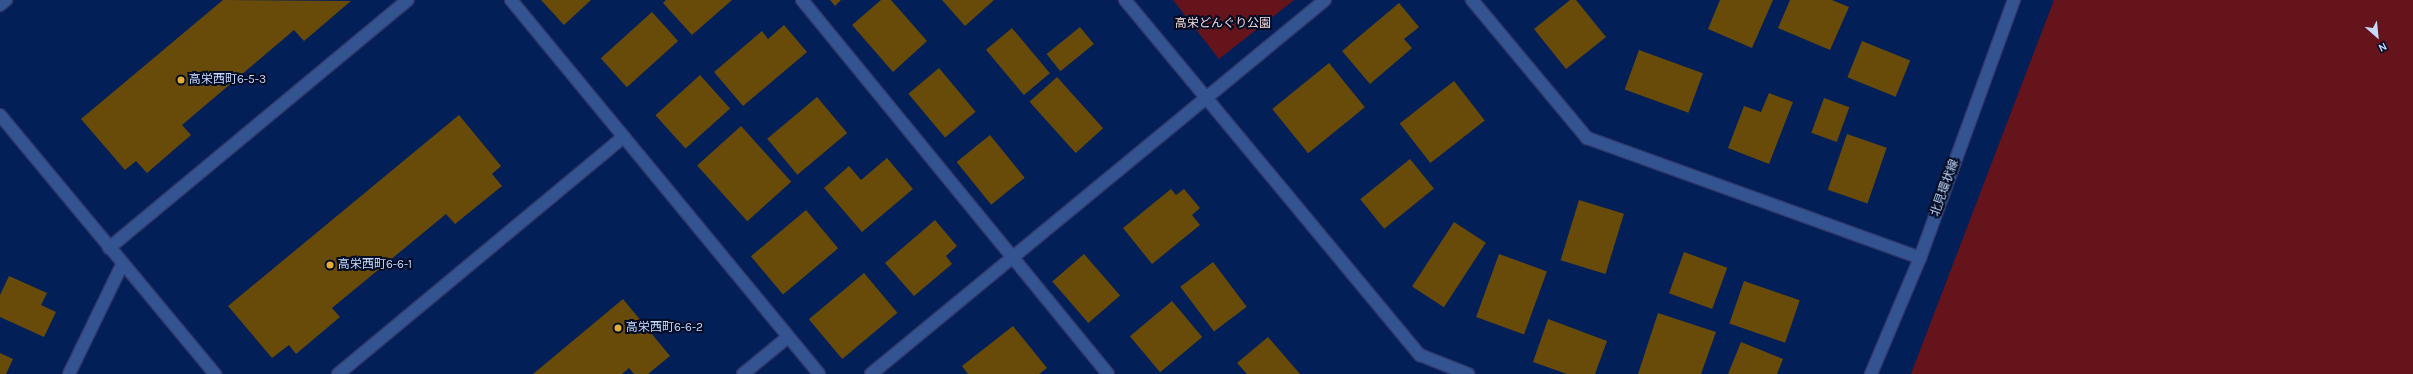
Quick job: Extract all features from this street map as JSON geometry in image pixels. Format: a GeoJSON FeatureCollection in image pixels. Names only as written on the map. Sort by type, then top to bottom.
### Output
{"type":"FeatureCollection","features":[{"type":"Feature","properties":{"kind":"street"},"geometry":{"type":"LineString","coordinates":[[0,5],[6,0]]}},
{"type":"Feature","properties":{"kind":"street"},"geometry":{"type":"LineString","coordinates":[[109,248],[408,0]]}},
{"type":"Feature","properties":{"kind":"street"},"geometry":{"type":"LineString","coordinates":[[511,0],[819,374]]}},
{"type":"Feature","properties":{"kind":"street"},"geometry":{"type":"LineString","coordinates":[[802,0],[1108,374]]}},
{"type":"Feature","properties":{"kind":"street"},"geometry":{"type":"LineString","coordinates":[[1126,0],[1420,355],[1468,374]]}},
{"type":"Feature","properties":{"kind":"street"},"geometry":{"type":"LineString","coordinates":[[871,374],[1205,97],[1325,0]]}},
{"type":"Feature","properties":{"kind":"street"},"geometry":{"type":"LineString","coordinates":[[1472,0],[1587,138],[1920,258]]}},
{"type":"Feature","properties":{"kind":"street","name":"北見環状線"},"geometry":{"type":"LineString","coordinates":[[1871,374],[1920,258],[2014,0]]}},
{"type":"Feature","properties":{"kind":"street"},"geometry":{"type":"LineString","coordinates":[[0,115],[215,374]]}},
{"type":"Feature","properties":{"kind":"street"},"geometry":{"type":"LineString","coordinates":[[338,374],[623,137]]}},
{"type":"Feature","properties":{"kind":"street"},"geometry":{"type":"LineString","coordinates":[[69,374],[123,262]]}},
{"type":"Feature","properties":{"kind":"street"},"geometry":{"type":"LineString","coordinates":[[743,374],[788,337]]}},
{"type":"Feature","properties":{"kind":"green space","name":"高栄どんぐり公園"},"geometry":{"type":"Polygon","coordinates":[[[1173,0],[1294,0],[1219,59],[1173,0]]]}},
{"type":"Feature","properties":{"kind":"green space"},"geometry":{"type":"Polygon","coordinates":[[[2054,0],[2413,0],[2413,374],[1911,374],[2054,0]]]}},
{"type":"Feature","properties":{"kind":"building","name":"高栄西町6-5-3"},"geometry":{"type":"Polygon","coordinates":[[[223,0],[351,1],[304,41],[294,30],[182,125],[191,135],[147,173],[136,161],[125,170],[81,119],[223,0]]]}},
{"type":"Feature","properties":{"kind":"building"},"geometry":{"type":"Polygon","coordinates":[[[541,0],[591,0],[564,25],[541,0]]]}},
{"type":"Feature","properties":{"kind":"building"},"geometry":{"type":"Polygon","coordinates":[[[666,0],[732,0],[692,35],[663,3],[666,0]]]}},
{"type":"Feature","properties":{"kind":"building"},"geometry":{"type":"Polygon","coordinates":[[[830,0],[841,0],[835,6],[830,0]]]}},
{"type":"Feature","properties":{"kind":"building"},"geometry":{"type":"Polygon","coordinates":[[[881,0],[891,0],[927,41],[893,72],[852,25],[881,0]]]}},
{"type":"Feature","properties":{"kind":"building"},"geometry":{"type":"Polygon","coordinates":[[[942,0],[994,0],[965,26],[942,0]]]}},
{"type":"Feature","properties":{"kind":"building"},"geometry":{"type":"Polygon","coordinates":[[[1570,0],[1576,0],[1606,37],[1566,69],[1534,29],[1570,0]]]}},
{"type":"Feature","properties":{"kind":"building"},"geometry":{"type":"Polygon","coordinates":[[[1720,0],[1773,0],[1752,48],[1708,29],[1720,0]]]}},
{"type":"Feature","properties":{"kind":"building"},"geometry":{"type":"Polygon","coordinates":[[[1790,0],[1832,0],[1849,7],[1830,50],[1778,28],[1790,0]]]}},
{"type":"Feature","properties":{"kind":"building"},"geometry":{"type":"Polygon","coordinates":[[[1399,3],[1419,27],[1404,39],[1412,48],[1370,84],[1342,51],[1399,3]]]}},
{"type":"Feature","properties":{"kind":"building"},"geometry":{"type":"Polygon","coordinates":[[[652,12],[678,41],[627,87],[601,58],[652,12]]]}},
{"type":"Feature","properties":{"kind":"building"},"geometry":{"type":"Polygon","coordinates":[[[784,25],[807,52],[743,106],[714,72],[762,31],[768,39],[784,25]]]}},
{"type":"Feature","properties":{"kind":"building"},"geometry":{"type":"Polygon","coordinates":[[[1080,27],[1094,44],[1060,71],[1047,54],[1080,27]]]}},
{"type":"Feature","properties":{"kind":"building"},"geometry":{"type":"Polygon","coordinates":[[[1012,28],[1050,73],[1024,95],[986,50],[1012,28]]]}},
{"type":"Feature","properties":{"kind":"building"},"geometry":{"type":"Polygon","coordinates":[[[1862,41],[1910,60],[1896,97],[1847,77],[1862,41]]]}},
{"type":"Feature","properties":{"kind":"building"},"geometry":{"type":"Polygon","coordinates":[[[1639,50],[1703,73],[1689,113],[1625,89],[1639,50]]]}},
{"type":"Feature","properties":{"kind":"building"},"geometry":{"type":"Polygon","coordinates":[[[1329,63],[1365,107],[1308,153],[1272,109],[1329,63]]]}},
{"type":"Feature","properties":{"kind":"building"},"geometry":{"type":"Polygon","coordinates":[[[939,68],[976,112],[945,137],[908,94],[939,68]]]}},
{"type":"Feature","properties":{"kind":"building"},"geometry":{"type":"Polygon","coordinates":[[[700,75],[730,108],[686,149],[655,115],[700,75]]]}},
{"type":"Feature","properties":{"kind":"building"},"geometry":{"type":"Polygon","coordinates":[[[1057,77],[1103,128],[1076,153],[1030,102],[1057,77]]]}},
{"type":"Feature","properties":{"kind":"building"},"geometry":{"type":"Polygon","coordinates":[[[1454,81],[1485,120],[1430,163],[1400,123],[1454,81]]]}},
{"type":"Feature","properties":{"kind":"building"},"geometry":{"type":"Polygon","coordinates":[[[1769,93],[1793,102],[1769,164],[1728,148],[1744,106],[1761,112],[1769,93]]]}},
{"type":"Feature","properties":{"kind":"building"},"geometry":{"type":"Polygon","coordinates":[[[817,97],[847,133],[797,175],[767,139],[817,97]]]}},
{"type":"Feature","properties":{"kind":"building"},"geometry":{"type":"Polygon","coordinates":[[[1824,98],[1849,107],[1837,142],[1811,133],[1824,98]]]}},
{"type":"Feature","properties":{"kind":"building","name":"高栄西町6-6-1"},"geometry":{"type":"Polygon","coordinates":[[[459,115],[501,166],[492,174],[502,186],[455,224],[446,214],[332,308],[340,317],[296,354],[289,345],[272,358],[228,306],[459,115]]]}},
{"type":"Feature","properties":{"kind":"building"},"geometry":{"type":"Polygon","coordinates":[[[741,126],[791,182],[747,221],[697,165],[741,126]]]}},
{"type":"Feature","properties":{"kind":"building"},"geometry":{"type":"Polygon","coordinates":[[[1847,134],[1887,148],[1868,203],[1828,190],[1847,134]]]}},
{"type":"Feature","properties":{"kind":"building"},"geometry":{"type":"Polygon","coordinates":[[[990,135],[1025,178],[991,205],[957,162],[990,135]]]}},
{"type":"Feature","properties":{"kind":"building"},"geometry":{"type":"Polygon","coordinates":[[[887,158],[913,189],[862,232],[824,188],[849,166],[861,180],[887,158]]]}},
{"type":"Feature","properties":{"kind":"building"},"geometry":{"type":"Polygon","coordinates":[[[1410,159],[1434,189],[1384,229],[1360,199],[1410,159]]]}},
{"type":"Feature","properties":{"kind":"building"},"geometry":{"type":"Polygon","coordinates":[[[1171,189],[1176,195],[1184,189],[1200,208],[1192,215],[1200,225],[1152,264],[1123,228],[1171,189]]]}},
{"type":"Feature","properties":{"kind":"building"},"geometry":{"type":"Polygon","coordinates":[[[1579,200],[1624,214],[1606,274],[1561,260],[1579,200]]]}},
{"type":"Feature","properties":{"kind":"building"},"geometry":{"type":"Polygon","coordinates":[[[806,210],[838,248],[783,295],[751,256],[806,210]]]}},
{"type":"Feature","properties":{"kind":"building"},"geometry":{"type":"Polygon","coordinates":[[[935,220],[957,246],[946,256],[952,264],[914,296],[885,263],[935,220]]]}},
{"type":"Feature","properties":{"kind":"building"},"geometry":{"type":"Polygon","coordinates":[[[1454,222],[1486,243],[1444,307],[1412,287],[1454,222]]]}},
{"type":"Feature","properties":{"kind":"building"},"geometry":{"type":"Polygon","coordinates":[[[1684,252],[1727,268],[1712,309],[1669,293],[1684,252]]]}},
{"type":"Feature","properties":{"kind":"building"},"geometry":{"type":"Polygon","coordinates":[[[1084,254],[1120,296],[1088,323],[1052,282],[1084,254]]]}},
{"type":"Feature","properties":{"kind":"building"},"geometry":{"type":"Polygon","coordinates":[[[1499,254],[1547,271],[1524,334],[1476,317],[1499,254]]]}},
{"type":"Feature","properties":{"kind":"building"},"geometry":{"type":"Polygon","coordinates":[[[1213,262],[1247,307],[1214,331],[1180,287],[1213,262]]]}},
{"type":"Feature","properties":{"kind":"building"},"geometry":{"type":"Polygon","coordinates":[[[864,273],[897,313],[842,359],[809,319],[864,273]]]}},
{"type":"Feature","properties":{"kind":"building"},"geometry":{"type":"Polygon","coordinates":[[[9,276],[47,293],[41,305],[56,312],[44,337],[0,317],[0,295],[9,276]]]}},
{"type":"Feature","properties":{"kind":"building"},"geometry":{"type":"Polygon","coordinates":[[[1744,281],[1800,300],[1785,343],[1729,324],[1744,281]]]}},
{"type":"Feature","properties":{"kind":"building","name":"高栄西町6-6-2"},"geometry":{"type":"Polygon","coordinates":[[[623,299],[670,356],[648,374],[634,374],[629,368],[622,374],[533,374],[623,299]]]}},
{"type":"Feature","properties":{"kind":"building"},"geometry":{"type":"Polygon","coordinates":[[[1172,301],[1202,337],[1160,372],[1130,336],[1172,301]]]}},
{"type":"Feature","properties":{"kind":"building"},"geometry":{"type":"Polygon","coordinates":[[[1658,313],[1716,332],[1701,374],[1638,374],[1658,313]]]}},
{"type":"Feature","properties":{"kind":"building"},"geometry":{"type":"Polygon","coordinates":[[[1548,319],[1607,341],[1595,374],[1567,374],[1533,362],[1548,319]]]}},
{"type":"Feature","properties":{"kind":"building"},"geometry":{"type":"Polygon","coordinates":[[[1013,326],[1047,368],[1039,374],[968,374],[962,366],[1013,326]]]}},
{"type":"Feature","properties":{"kind":"building"},"geometry":{"type":"Polygon","coordinates":[[[1268,337],[1300,374],[1247,374],[1237,363],[1268,337]]]}},
{"type":"Feature","properties":{"kind":"building"},"geometry":{"type":"Polygon","coordinates":[[[1741,342],[1783,359],[1777,374],[1728,374],[1741,342]]]}},
{"type":"Feature","properties":{"kind":"building"},"geometry":{"type":"Polygon","coordinates":[[[0,353],[13,359],[6,374],[0,374],[0,353]]]}},
{"type":"Feature","properties":{"kind":"place","name":"高栄西町6-5-3"},"geometry":{"type":"Point","coordinates":[181,80]}},
{"type":"Feature","properties":{"kind":"place","name":"高栄西町6-6-1"},"geometry":{"type":"Point","coordinates":[330,265]}},
{"type":"Feature","properties":{"kind":"place","name":"高栄西町6-6-2"},"geometry":{"type":"Point","coordinates":[618,328]}}]}
